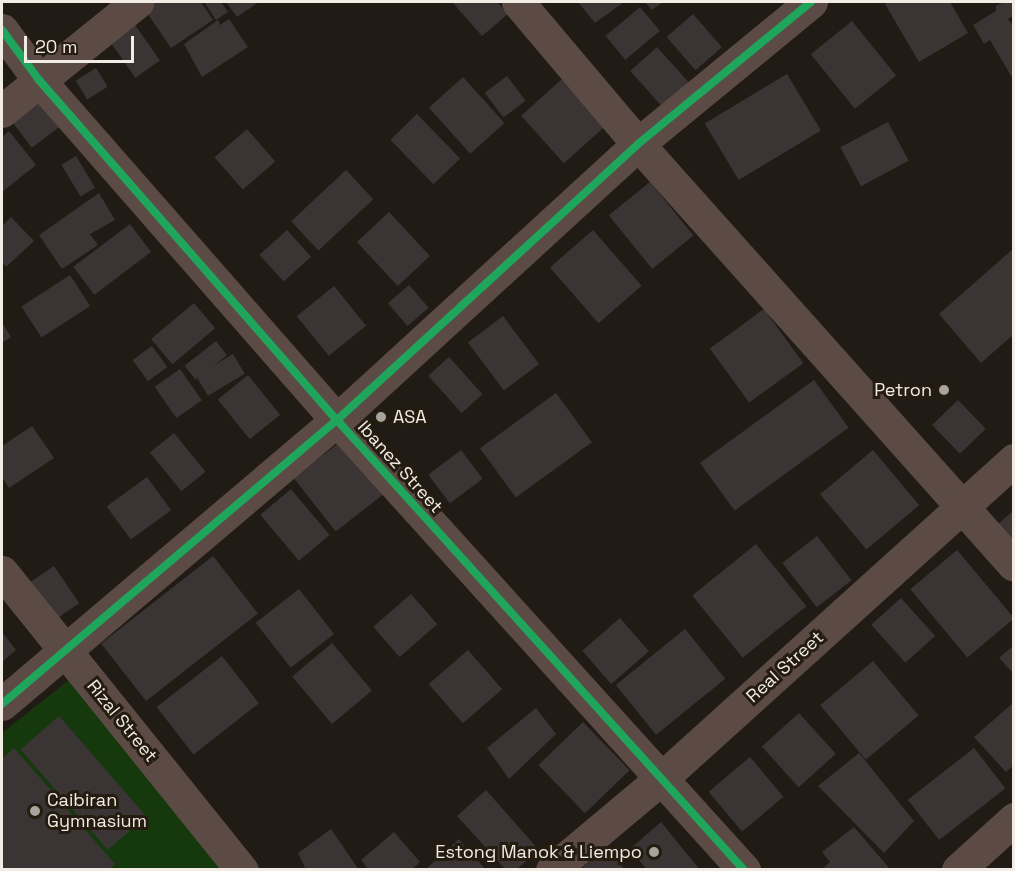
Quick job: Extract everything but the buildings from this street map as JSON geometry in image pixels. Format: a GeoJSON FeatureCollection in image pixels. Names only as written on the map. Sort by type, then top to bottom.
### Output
{"type":"FeatureCollection","features":[{"type":"Feature","properties":{"kind":"street"},"geometry":{"type":"LineString","coordinates":[[2,111],[137,2]]}},
{"type":"Feature","properties":{"kind":"street"},"geometry":{"type":"LineString","coordinates":[[519,2],[638,144],[964,506],[1014,565]]}},
{"type":"Feature","properties":{"kind":"street"},"geometry":{"type":"LineString","coordinates":[[2,704],[337,420],[638,144],[811,2]]}},
{"type":"Feature","properties":{"kind":"street","name":"Ibanez Street"},"geometry":{"type":"LineString","coordinates":[[2,30],[39,81],[337,420],[663,777],[744,870]]}},
{"type":"Feature","properties":{"kind":"street","name":"Real Street"},"geometry":{"type":"LineString","coordinates":[[552,870],[663,777],[1014,460]]}},
{"type":"Feature","properties":{"kind":"street","name":"Rizal Street"},"geometry":{"type":"LineString","coordinates":[[2,572],[242,870]]}},
{"type":"Feature","properties":{"kind":"street"},"geometry":{"type":"LineString","coordinates":[[958,870],[1014,819]]}},
{"type":"Feature","properties":{"kind":"green space"},"geometry":{"type":"Polygon","coordinates":[[[69,680],[226,870],[2,870],[2,733],[69,680]]]}},
{"type":"Feature","properties":{"kind":"cycle path"},"geometry":{"type":"LineString","coordinates":[[2,704],[337,420],[638,144],[811,2]]}},
{"type":"Feature","properties":{"kind":"cycle path"},"geometry":{"type":"LineString","coordinates":[[2,30],[39,80],[337,420],[744,870]]}},
{"type":"Feature","properties":{"kind":"place","name":"Petron"},"geometry":{"type":"Point","coordinates":[944,390]}},
{"type":"Feature","properties":{"kind":"place","name":"ASA"},"geometry":{"type":"Point","coordinates":[381,417]}},
{"type":"Feature","properties":{"kind":"place","name":"Caibiran Gymnasium"},"geometry":{"type":"Point","coordinates":[35,811]}},
{"type":"Feature","properties":{"kind":"place","name":"Estong Manok & Liempo"},"geometry":{"type":"Point","coordinates":[654,852]}}]}
